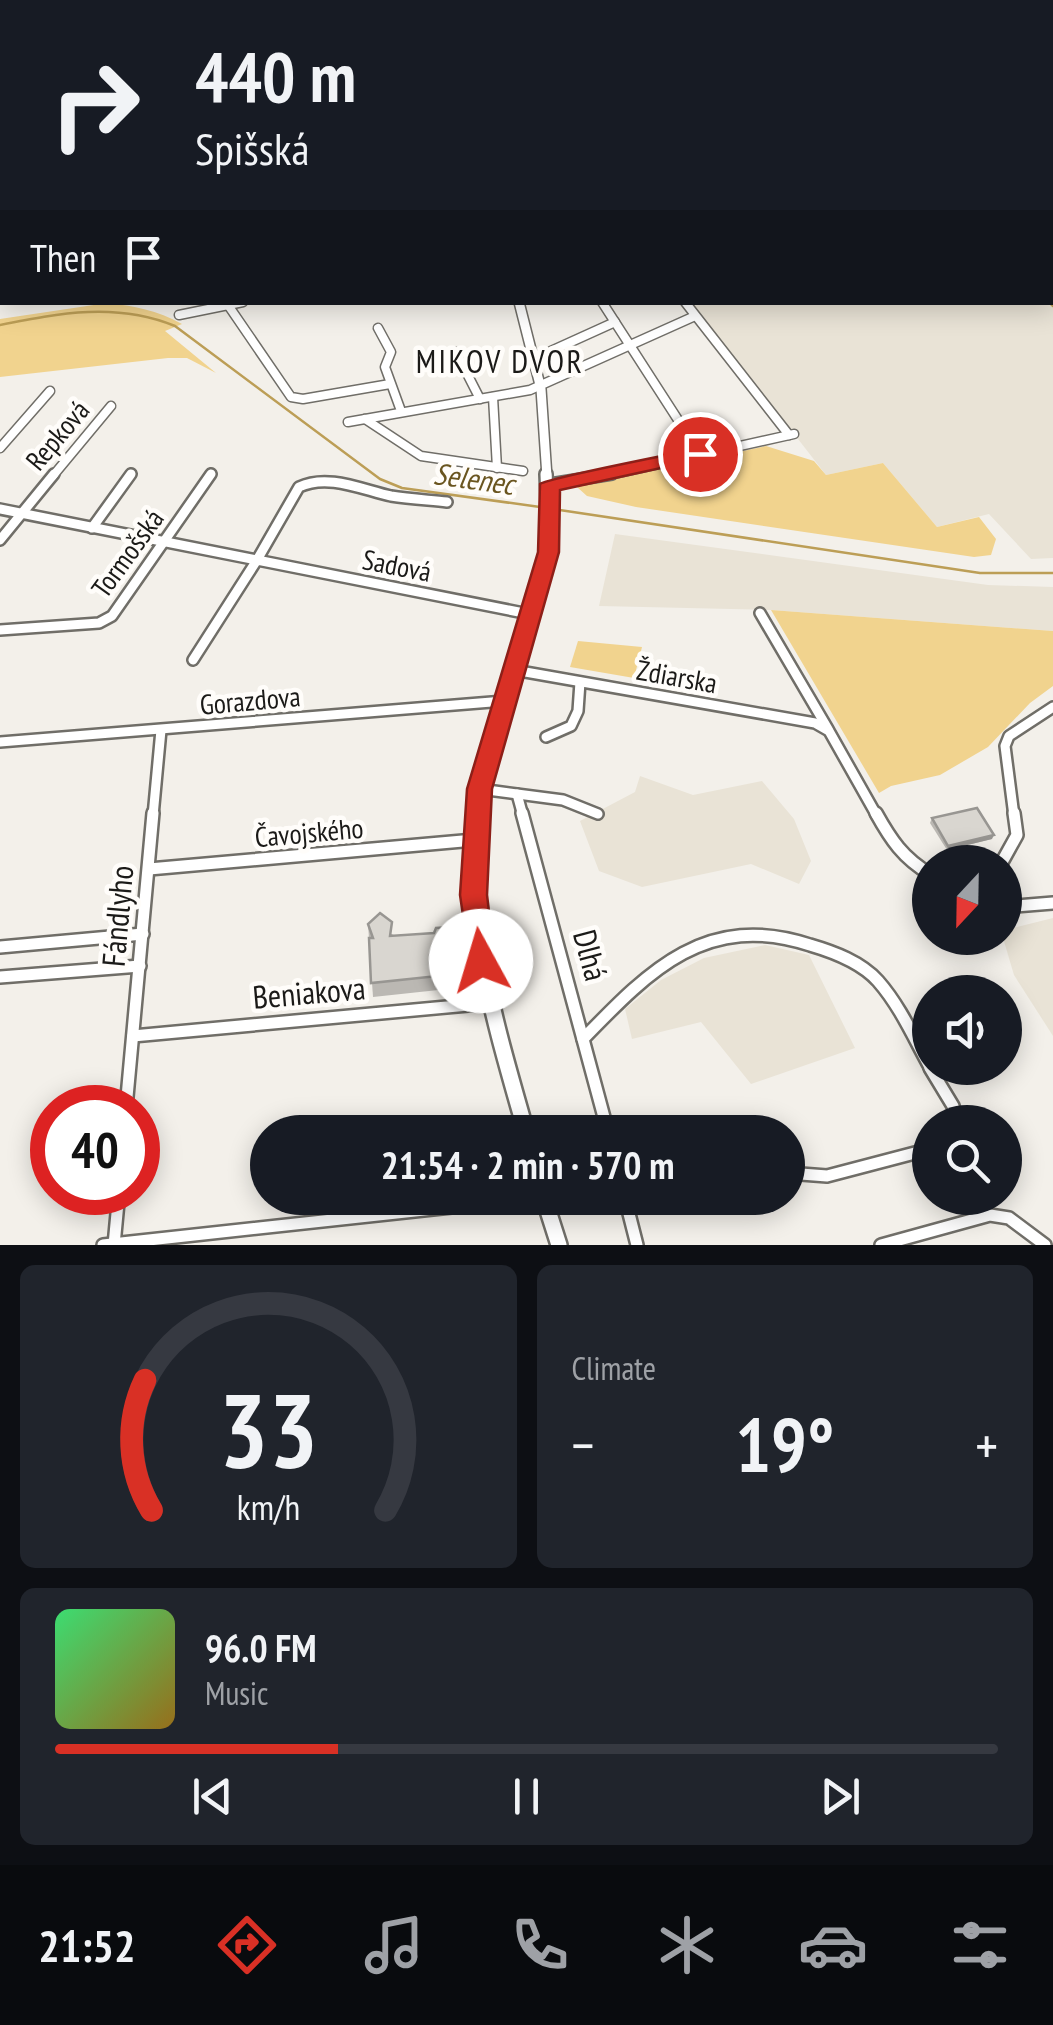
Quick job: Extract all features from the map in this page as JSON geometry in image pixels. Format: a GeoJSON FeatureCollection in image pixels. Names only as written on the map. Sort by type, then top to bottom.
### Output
{"type":"FeatureCollection","features":[{"type":"Feature","properties":{"kind":"street"},"geometry":{"type":"LineString","coordinates":[[179,315],[228,305],[291,398],[390,384]]}},
{"type":"Feature","properties":{"kind":"street"},"geometry":{"type":"LineString","coordinates":[[520,305],[540,385],[550,484],[548,552],[480,789],[473,895],[490,1003],[521,1115]]}},
{"type":"Feature","properties":{"kind":"street"},"geometry":{"type":"LineString","coordinates":[[604,305],[700,454]]}},
{"type":"Feature","properties":{"kind":"street"},"geometry":{"type":"LineString","coordinates":[[550,484],[576,482],[792,435],[687,305]]}},
{"type":"Feature","properties":{"kind":"street"},"geometry":{"type":"LineString","coordinates":[[348,422],[540,385],[696,316]]}},
{"type":"Feature","properties":{"kind":"street"},"geometry":{"type":"LineString","coordinates":[[558,377],[551,350],[615,322]]}},
{"type":"Feature","properties":{"kind":"street"},"geometry":{"type":"LineString","coordinates":[[378,328],[391,352],[385,367],[401,412]]}},
{"type":"Feature","properties":{"kind":"street"},"geometry":{"type":"LineString","coordinates":[[456,352],[480,399]]}},
{"type":"Feature","properties":{"kind":"street"},"geometry":{"type":"LineString","coordinates":[[0,448],[50,391]]}},
{"type":"Feature","properties":{"kind":"street"},"geometry":{"type":"LineString","coordinates":[[493,397],[498,468]]}},
{"type":"Feature","properties":{"kind":"street","name":"Repková"},"geometry":{"type":"LineString","coordinates":[[0,540],[111,406]]}},
{"type":"Feature","properties":{"kind":"street"},"geometry":{"type":"LineString","coordinates":[[365,419],[421,456],[522,471]]}},
{"type":"Feature","properties":{"kind":"street"},"geometry":{"type":"LineString","coordinates":[[92,528],[131,474]]}},
{"type":"Feature","properties":{"kind":"street","name":"Tormošská"},"geometry":{"type":"LineString","coordinates":[[0,630],[99,624],[112,616],[210,474]]}},
{"type":"Feature","properties":{"kind":"street"},"geometry":{"type":"LineString","coordinates":[[194,660],[298,488],[310,481],[370,487],[387,495],[446,502]]}},
{"type":"Feature","properties":{"kind":"street","name":"Sadová"},"geometry":{"type":"LineString","coordinates":[[0,510],[529,614]]}},
{"type":"Feature","properties":{"kind":"street"},"geometry":{"type":"LineString","coordinates":[[760,613],[895,848],[912,864]]}},
{"type":"Feature","properties":{"kind":"street","name":"Ždiarska"},"geometry":{"type":"LineString","coordinates":[[514,670],[814,723],[830,731]]}},
{"type":"Feature","properties":{"kind":"street"},"geometry":{"type":"LineString","coordinates":[[546,737],[570,726],[578,710],[580,682]]}},
{"type":"Feature","properties":{"kind":"street","name":"Gorazdova"},"geometry":{"type":"LineString","coordinates":[[0,742],[504,701]]}},
{"type":"Feature","properties":{"kind":"street"},"geometry":{"type":"LineString","coordinates":[[1011,845],[1017,835],[1005,746],[1009,736],[1053,707]]}},
{"type":"Feature","properties":{"kind":"street","name":"Fándlyho"},"geometry":{"type":"LineString","coordinates":[[128,1085],[161,730]]}},
{"type":"Feature","properties":{"kind":"street"},"geometry":{"type":"LineString","coordinates":[[480,789],[563,800],[598,814]]}},
{"type":"Feature","properties":{"kind":"street","name":"Dlhá"},"geometry":{"type":"LineString","coordinates":[[517,794],[603,1115]]}},
{"type":"Feature","properties":{"kind":"street","name":"Čavojského"},"geometry":{"type":"LineString","coordinates":[[149,869],[474,840]]}},
{"type":"Feature","properties":{"kind":"street"},"geometry":{"type":"LineString","coordinates":[[1022,906],[1053,903]]}},
{"type":"Feature","properties":{"kind":"street"},"geometry":{"type":"LineString","coordinates":[[583,1040],[647,975],[676,955],[704,945],[766,933],[806,942],[841,956],[878,981],[912,1037]]}},
{"type":"Feature","properties":{"kind":"street"},"geometry":{"type":"LineString","coordinates":[[0,947],[143,934]]}},
{"type":"Feature","properties":{"kind":"street"},"geometry":{"type":"LineString","coordinates":[[0,977],[140,966]]}},
{"type":"Feature","properties":{"kind":"street","name":"Beniakova"},"geometry":{"type":"LineString","coordinates":[[133,1036],[490,1003]]}},
{"type":"Feature","properties":{"kind":"street"},"geometry":{"type":"LineString","coordinates":[[805,1174],[826,1176],[912,1154]]}},
{"type":"Feature","properties":{"kind":"street"},"geometry":{"type":"LineString","coordinates":[[114,1244],[117,1215]]}},
{"type":"Feature","properties":{"kind":"street"},"geometry":{"type":"LineString","coordinates":[[103,1245],[379,1215]]}},
{"type":"Feature","properties":{"kind":"street"},"geometry":{"type":"LineString","coordinates":[[549,1215],[559,1245]]}},
{"type":"Feature","properties":{"kind":"street"},"geometry":{"type":"LineString","coordinates":[[629,1215],[637,1245]]}},
{"type":"Feature","properties":{"kind":"street"},"geometry":{"type":"LineString","coordinates":[[881,1245],[990,1216],[1009,1218],[1045,1245]]}},
{"type":"Feature","properties":{"kind":"shaded area"},"geometry":{"type":"Polygon","coordinates":[[[94,305],[145,309],[182,324],[165,331],[216,373],[187,358],[168,358],[0,377],[0,319],[94,305]]]}},
{"type":"Feature","properties":{"kind":"shaded area"},"geometry":{"type":"Polygon","coordinates":[[[694,305],[1053,305],[1053,558],[1031,559],[989,514],[937,527],[883,463],[826,475],[694,305]]]}},
{"type":"Feature","properties":{"kind":"shaded area"},"geometry":{"type":"Polygon","coordinates":[[[766,446],[814,461],[826,475],[883,463],[937,527],[979,517],[996,539],[991,555],[974,557],[636,507],[587,496],[577,487],[766,446]]]}},
{"type":"Feature","properties":{"kind":"shaded area"},"geometry":{"type":"Polygon","coordinates":[[[615,534],[988,585],[1053,587],[1053,631],[771,610],[599,606],[615,534]]]}},
{"type":"Feature","properties":{"kind":"shaded area"},"geometry":{"type":"Polygon","coordinates":[[[771,610],[1053,631],[1053,686],[1030,703],[988,747],[940,775],[891,786],[879,793],[771,610]]]}},
{"type":"Feature","properties":{"kind":"shaded area"},"geometry":{"type":"Polygon","coordinates":[[[578,641],[642,647],[634,678],[570,667],[578,641]]]}},
{"type":"Feature","properties":{"kind":"shaded area"},"geometry":{"type":"Polygon","coordinates":[[[640,776],[693,795],[762,781],[794,819],[811,861],[799,884],[751,864],[642,887],[599,871],[580,821],[635,792],[640,776]]]}},
{"type":"Feature","properties":{"kind":"shaded area"},"geometry":{"type":"Polygon","coordinates":[[[1053,918],[1053,1036],[1022,988],[1022,975],[1014,975],[1008,955],[1022,955],[1022,926],[1053,918]]]}},
{"type":"Feature","properties":{"kind":"shaded area"},"geometry":{"type":"Polygon","coordinates":[[[765,945],[809,955],[855,1048],[751,1084],[701,1022],[632,1039],[625,1009],[661,980],[704,958],[765,945]]]}},
{"type":"Feature","properties":{"kind":"building"},"geometry":{"type":"Polygon","coordinates":[[[977,808],[994,835],[947,845],[932,818],[977,808]]]}},
{"type":"Feature","properties":{"kind":"building"},"geometry":{"type":"Polygon","coordinates":[[[380,913],[392,922],[390,936],[434,933],[436,928],[450,927],[457,974],[371,983],[369,938],[373,938],[368,924],[380,913]]]}},
{"type":"Feature","properties":{"kind":"waterway","name":"Selenec"},"geometry":{"type":"LineString","coordinates":[[0,325],[110,312],[175,326],[380,479],[402,488],[540,507]]}},
{"type":"Feature","properties":{"kind":"waterway","name":"Selenec"},"geometry":{"type":"LineString","coordinates":[[553,509],[980,573],[1053,573]]}},
{"type":"Feature","properties":{"kind":"district","name":"MIKOV DVOR"},"geometry":{"type":"Point","coordinates":[500,361]}},
{"type":"Feature","properties":{"kind":"route"},"geometry":{"type":"LineString","coordinates":[[481,961],[473,895],[480,789],[548,552],[550,484],[576,482],[700,454]]}}]}
